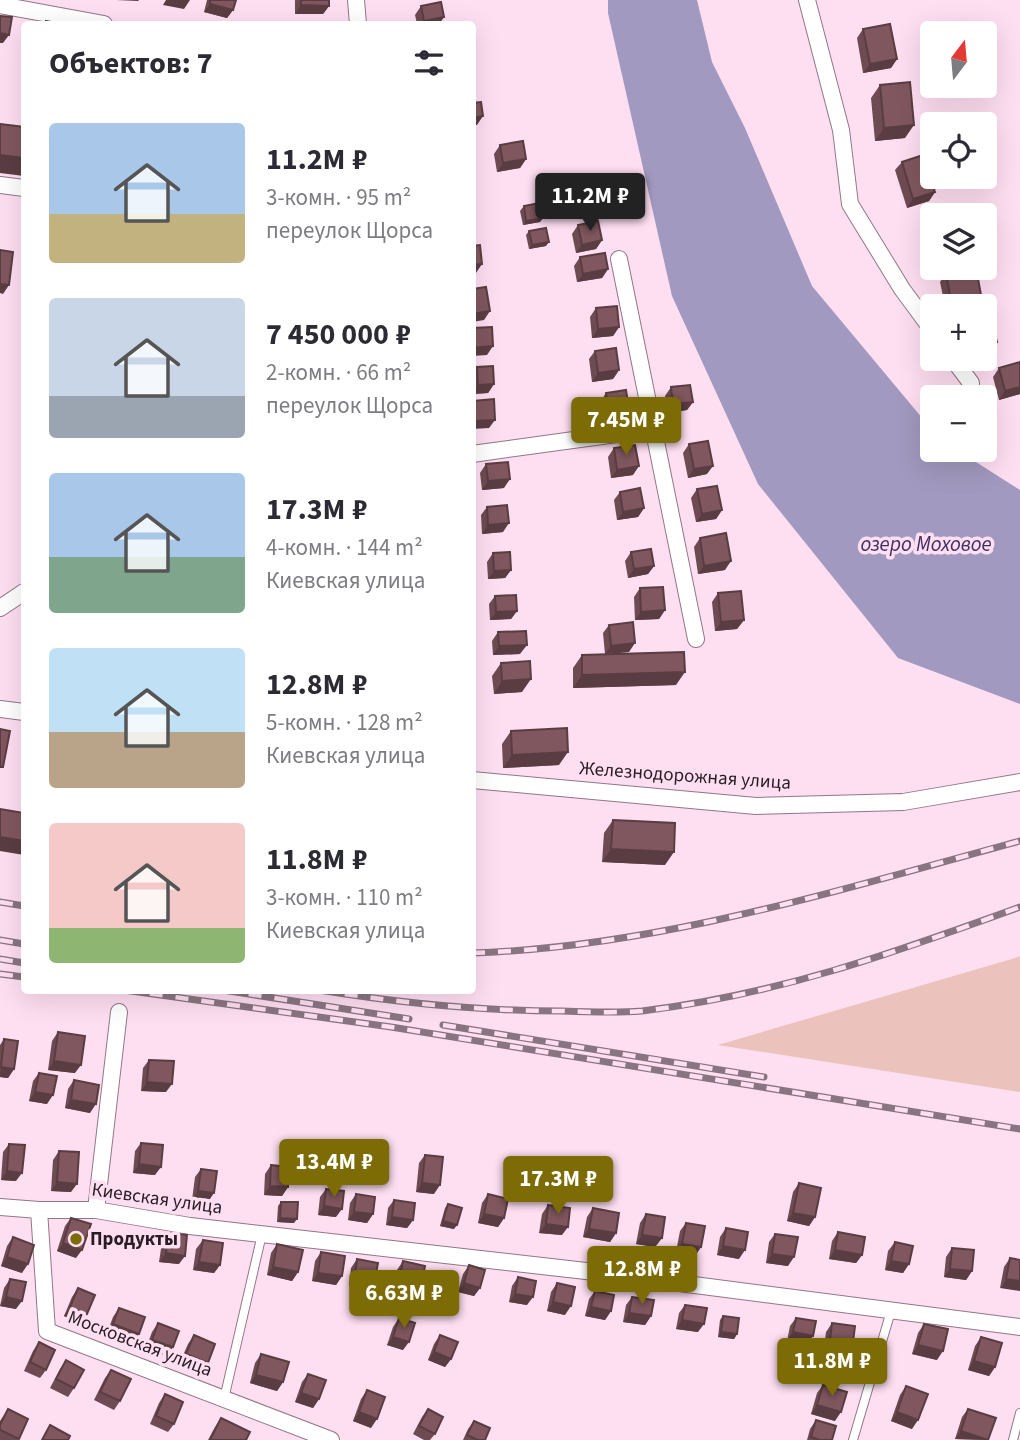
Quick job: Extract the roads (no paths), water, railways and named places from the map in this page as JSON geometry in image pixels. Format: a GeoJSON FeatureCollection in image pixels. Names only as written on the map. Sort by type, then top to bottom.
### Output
{"type":"FeatureCollection","features":[{"type":"Feature","properties":{"kind":"street"},"geometry":{"type":"LineString","coordinates":[[356,0],[358,21]]}},
{"type":"Feature","properties":{"kind":"street"},"geometry":{"type":"LineString","coordinates":[[807,0],[841,130],[850,204],[920,313]]}},
{"type":"Feature","properties":{"kind":"street"},"geometry":{"type":"LineString","coordinates":[[0,5],[88,21]]}},
{"type":"Feature","properties":{"kind":"street"},"geometry":{"type":"LineString","coordinates":[[0,185],[21,188]]}},
{"type":"Feature","properties":{"kind":"street"},"geometry":{"type":"LineString","coordinates":[[619,259],[696,639]]}},
{"type":"Feature","properties":{"kind":"street"},"geometry":{"type":"LineString","coordinates":[[962,371],[971,383]]}},
{"type":"Feature","properties":{"kind":"street"},"geometry":{"type":"LineString","coordinates":[[476,453],[653,429]]}},
{"type":"Feature","properties":{"kind":"street"},"geometry":{"type":"LineString","coordinates":[[0,608],[21,594]]}},
{"type":"Feature","properties":{"kind":"street"},"geometry":{"type":"LineString","coordinates":[[0,709],[21,712]]}},
{"type":"Feature","properties":{"kind":"street","name":"Железнодорожная улица"},"geometry":{"type":"LineString","coordinates":[[476,780],[756,806],[903,802],[1020,782]]}},
{"type":"Feature","properties":{"kind":"street"},"geometry":{"type":"LineString","coordinates":[[96,1210],[119,1012]]}},
{"type":"Feature","properties":{"kind":"street","name":"Киевская улица"},"geometry":{"type":"LineString","coordinates":[[0,1207],[96,1210],[190,1226],[599,1273],[1020,1327]]}},
{"type":"Feature","properties":{"kind":"street","name":"Московская улица"},"geometry":{"type":"LineString","coordinates":[[39,1210],[47,1331],[331,1440]]}},
{"type":"Feature","properties":{"kind":"lane"},"geometry":{"type":"LineString","coordinates":[[224,1399],[262,1234]]}},
{"type":"Feature","properties":{"kind":"lane"},"geometry":{"type":"LineString","coordinates":[[853,1440],[891,1311]]}},
{"type":"Feature","properties":{"kind":"lane"},"geometry":{"type":"LineString","coordinates":[[1013,1440],[1020,1413]]}},
{"type":"Feature","properties":{"kind":"water","name":"озеро Моховое"},"geometry":{"type":"Polygon","coordinates":[[[608,0],[697,0],[712,62],[745,128],[812,286],[920,415],[920,462],[976,462],[1020,490],[1020,704],[898,658],[758,484],[672,296],[608,13],[608,0]]]}},
{"type":"Feature","properties":{"kind":"railway"},"geometry":{"type":"LineString","coordinates":[[476,953],[611,940],[680,928],[817,896],[1020,841]]}},
{"type":"Feature","properties":{"kind":"railway"},"geometry":{"type":"LineString","coordinates":[[0,902],[21,906]]}},
{"type":"Feature","properties":{"kind":"railway"},"geometry":{"type":"LineString","coordinates":[[349,994],[470,1008],[642,1011],[692,1004],[787,983],[880,956],[1020,907]]}},
{"type":"Feature","properties":{"kind":"railway"},"geometry":{"type":"LineString","coordinates":[[0,940],[21,944]]}},
{"type":"Feature","properties":{"kind":"railway"},"geometry":{"type":"LineString","coordinates":[[0,959],[21,962]]}},
{"type":"Feature","properties":{"kind":"railway"},"geometry":{"type":"LineString","coordinates":[[0,974],[21,977]]}},
{"type":"Feature","properties":{"kind":"railway"},"geometry":{"type":"LineString","coordinates":[[153,994],[391,1027],[1020,1129]]}},
{"type":"Feature","properties":{"kind":"railway"},"geometry":{"type":"LineString","coordinates":[[249,994],[409,1019]]}},
{"type":"Feature","properties":{"kind":"railway"},"geometry":{"type":"LineString","coordinates":[[443,1025],[764,1077]]}},
{"type":"Feature","properties":{"kind":"place","name":"Продукты"},"geometry":{"type":"Point","coordinates":[76,1239]}}]}
